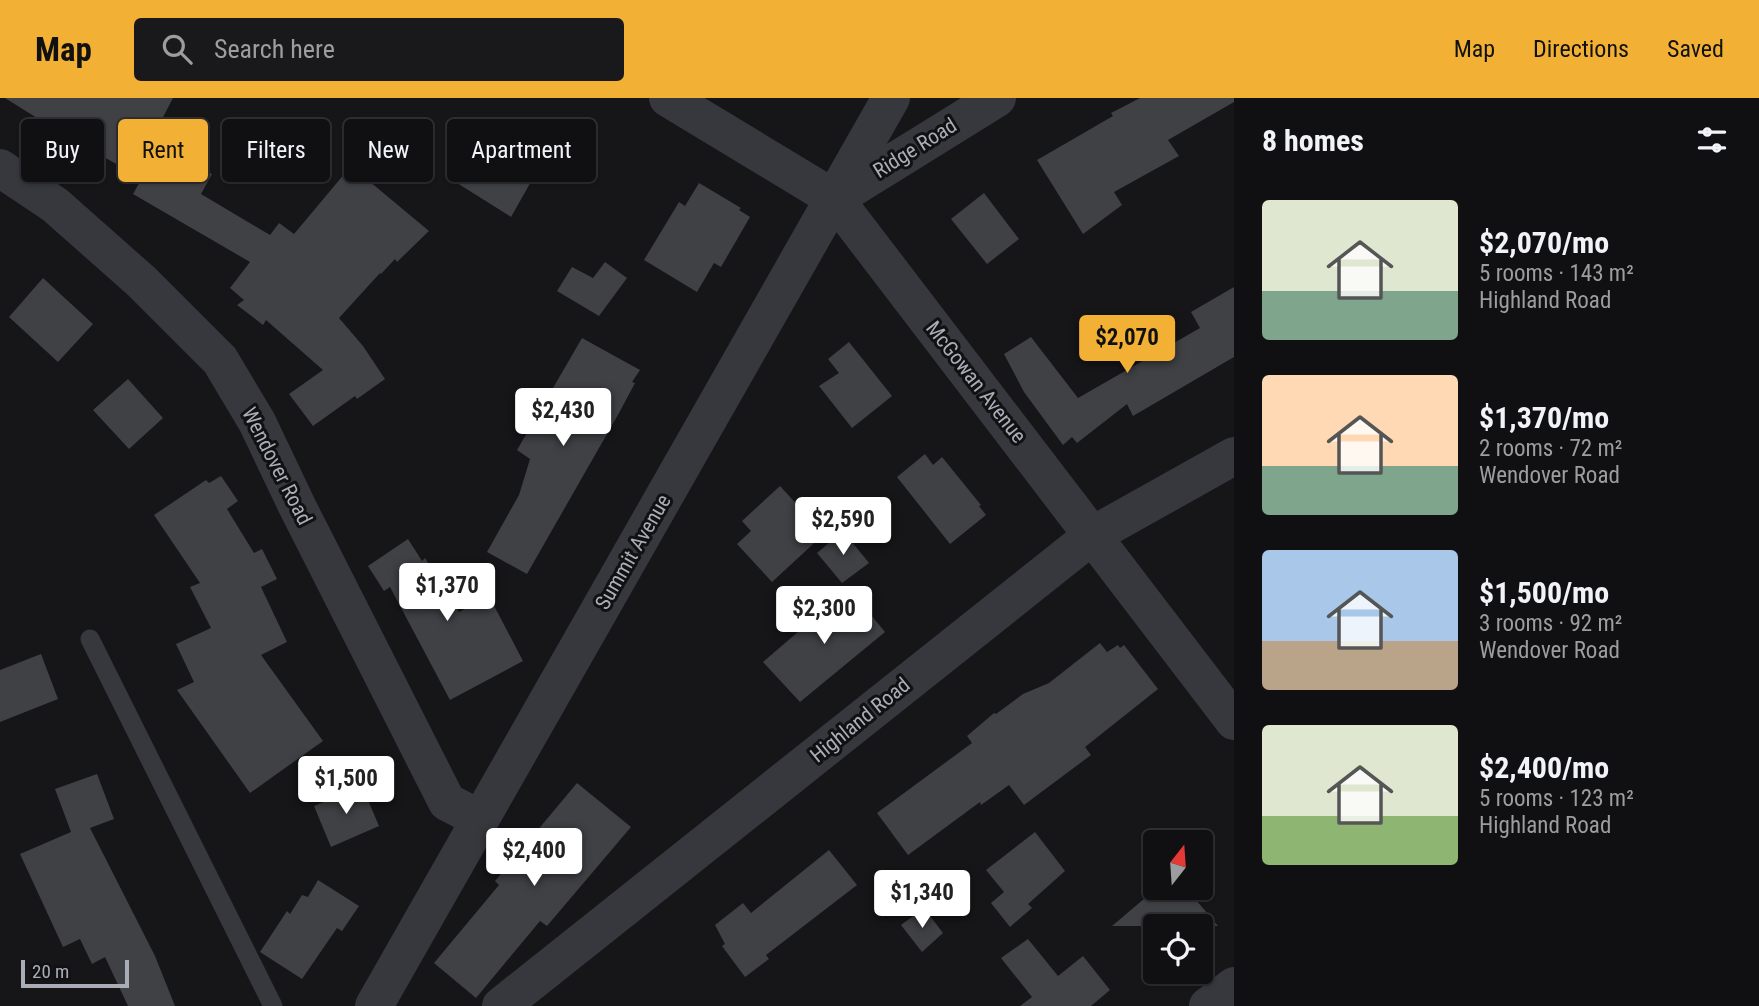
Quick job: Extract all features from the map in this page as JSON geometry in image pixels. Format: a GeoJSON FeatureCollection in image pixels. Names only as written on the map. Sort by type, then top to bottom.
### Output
{"type":"FeatureCollection","features":[{"type":"Feature","properties":{"kind":"street","name":"McGowan Avenue"},"geometry":{"type":"LineString","coordinates":[[668,98],[835,199],[1234,721]]}},
{"type":"Feature","properties":{"kind":"street","name":"Summit Avenue"},"geometry":{"type":"LineString","coordinates":[[374,1006],[891,98]]}},
{"type":"Feature","properties":{"kind":"street","name":"Ridge Road"},"geometry":{"type":"LineString","coordinates":[[835,199],[997,98]]}},
{"type":"Feature","properties":{"kind":"street","name":"Wendover Road"},"geometry":{"type":"LineString","coordinates":[[0,168],[55,205],[142,282],[220,360],[257,422],[447,802],[480,819]]}},
{"type":"Feature","properties":{"kind":"street","name":"Highland Road"},"geometry":{"type":"LineString","coordinates":[[501,1006],[1093,535],[1234,456]]}},
{"type":"Feature","properties":{"kind":"street"},"geometry":{"type":"LineString","coordinates":[[1208,1006],[1234,986]]}},
{"type":"Feature","properties":{"kind":"lane"},"geometry":{"type":"LineString","coordinates":[[90,639],[273,1006]]}},
{"type":"Feature","properties":{"kind":"building"},"geometry":{"type":"Polygon","coordinates":[[[5,98],[173,98],[162,119],[118,119],[118,165],[104,157],[104,119],[39,119],[5,98]]]}},
{"type":"Feature","properties":{"kind":"building"},"geometry":{"type":"Polygon","coordinates":[[[1140,98],[1234,98],[1234,102],[1168,140],[1179,156],[1114,192],[1122,205],[1083,234],[1037,160],[1113,116],[1111,113],[1140,98]]]}},
{"type":"Feature","properties":{"kind":"building"},"geometry":{"type":"Polygon","coordinates":[[[344,174],[344,182],[370,182],[429,231],[397,262],[395,259],[380,273],[339,318],[363,346],[385,379],[357,399],[355,396],[313,426],[289,394],[323,370],[266,320],[263,325],[237,305],[244,300],[230,288],[250,262],[133,194],[140,182],[208,182],[201,194],[270,235],[279,223],[294,234],[344,174]]]}},
{"type":"Feature","properties":{"kind":"building"},"geometry":{"type":"Polygon","coordinates":[[[458,182],[531,182],[511,217],[458,182]]]}},
{"type":"Feature","properties":{"kind":"building"},"geometry":{"type":"Polygon","coordinates":[[[699,183],[741,208],[739,210],[750,217],[721,267],[714,263],[697,292],[644,260],[679,202],[685,206],[699,183]]]}},
{"type":"Feature","properties":{"kind":"building"},"geometry":{"type":"Polygon","coordinates":[[[984,193],[1019,239],[987,264],[951,219],[984,193]]]}},
{"type":"Feature","properties":{"kind":"building"},"geometry":{"type":"Polygon","coordinates":[[[605,262],[627,278],[599,316],[557,291],[572,267],[593,278],[605,262]]]}},
{"type":"Feature","properties":{"kind":"building"},"geometry":{"type":"Polygon","coordinates":[[[43,278],[93,324],[58,362],[9,317],[43,278]]]}},
{"type":"Feature","properties":{"kind":"building"},"geometry":{"type":"Polygon","coordinates":[[[1234,287],[1234,357],[1133,416],[1127,404],[1077,443],[1072,437],[1063,445],[1024,392],[1004,354],[1031,337],[1078,398],[1200,328],[1191,312],[1234,287]]]}},
{"type":"Feature","properties":{"kind":"building"},"geometry":{"type":"Polygon","coordinates":[[[582,338],[640,370],[619,413],[527,574],[487,552],[519,495],[530,459],[517,450],[582,338]]]}},
{"type":"Feature","properties":{"kind":"building"},"geometry":{"type":"Polygon","coordinates":[[[849,342],[892,396],[852,428],[819,386],[839,373],[828,359],[849,342]]]}},
{"type":"Feature","properties":{"kind":"building"},"geometry":{"type":"Polygon","coordinates":[[[128,379],[163,418],[129,449],[93,410],[128,379]]]}},
{"type":"Feature","properties":{"kind":"building"},"geometry":{"type":"Polygon","coordinates":[[[925,454],[933,465],[942,457],[986,515],[950,544],[897,477],[925,454]]]}},
{"type":"Feature","properties":{"kind":"building"},"geometry":{"type":"Polygon","coordinates":[[[221,476],[238,501],[227,509],[254,553],[262,549],[277,579],[261,587],[287,642],[261,655],[323,741],[250,793],[177,690],[194,682],[176,644],[211,628],[190,587],[200,583],[154,515],[206,480],[209,483],[221,476]]]}},
{"type":"Feature","properties":{"kind":"building"},"geometry":{"type":"Polygon","coordinates":[[[780,486],[824,534],[772,582],[737,544],[751,531],[742,521],[780,486]]]}},
{"type":"Feature","properties":{"kind":"building"},"geometry":{"type":"Polygon","coordinates":[[[843,531],[869,563],[842,583],[817,553],[843,531]]]}},
{"type":"Feature","properties":{"kind":"building"},"geometry":{"type":"Polygon","coordinates":[[[408,539],[422,561],[425,558],[459,612],[489,596],[523,661],[450,700],[390,587],[384,591],[368,566],[408,539]]]}},
{"type":"Feature","properties":{"kind":"building"},"geometry":{"type":"Polygon","coordinates":[[[849,588],[885,632],[800,702],[763,662],[849,588]]]}},
{"type":"Feature","properties":{"kind":"building"},"geometry":{"type":"Polygon","coordinates":[[[1100,643],[1107,652],[1118,645],[1120,648],[1124,645],[1158,689],[1085,747],[1091,755],[1024,805],[1009,785],[981,805],[980,802],[908,855],[877,813],[972,743],[967,736],[994,713],[1023,694],[1049,683],[1100,643]]]}},
{"type":"Feature","properties":{"kind":"building"},"geometry":{"type":"Polygon","coordinates":[[[41,654],[58,699],[0,722],[0,670],[41,654]]]}},
{"type":"Feature","properties":{"kind":"building"},"geometry":{"type":"Polygon","coordinates":[[[97,774],[114,819],[90,828],[155,956],[175,1006],[128,1006],[105,957],[92,964],[80,939],[63,947],[20,854],[71,832],[55,789],[97,774]]]}},
{"type":"Feature","properties":{"kind":"building"},"geometry":{"type":"Polygon","coordinates":[[[577,783],[631,827],[547,926],[540,921],[476,998],[434,963],[499,885],[495,881],[577,783]]]}},
{"type":"Feature","properties":{"kind":"building"},"geometry":{"type":"Polygon","coordinates":[[[362,786],[379,826],[331,847],[314,806],[362,786]]]}},
{"type":"Feature","properties":{"kind":"building"},"geometry":{"type":"Polygon","coordinates":[[[1035,832],[1065,871],[1028,904],[1032,908],[1010,927],[991,903],[1004,892],[986,870],[1035,832]]]}},
{"type":"Feature","properties":{"kind":"building"},"geometry":{"type":"Polygon","coordinates":[[[829,850],[857,885],[766,955],[769,959],[745,977],[722,946],[725,944],[715,925],[743,903],[751,913],[829,850]]]}},
{"type":"Feature","properties":{"kind":"building"},"geometry":{"type":"Polygon","coordinates":[[[318,880],[359,906],[342,931],[337,928],[302,979],[260,952],[287,911],[290,914],[302,895],[308,897],[318,880]]]}},
{"type":"Feature","properties":{"kind":"building"},"geometry":{"type":"Polygon","coordinates":[[[1143,900],[1196,900],[1208,914],[1143,914],[1143,926],[1112,926],[1143,900]]]}},
{"type":"Feature","properties":{"kind":"building"},"geometry":{"type":"Polygon","coordinates":[[[924,908],[943,933],[922,952],[901,925],[924,908]]]}},
{"type":"Feature","properties":{"kind":"building"},"geometry":{"type":"Polygon","coordinates":[[[1028,939],[1058,976],[1083,956],[1110,990],[1091,1006],[1020,1006],[1032,997],[1001,958],[1028,939]]]}}]}
